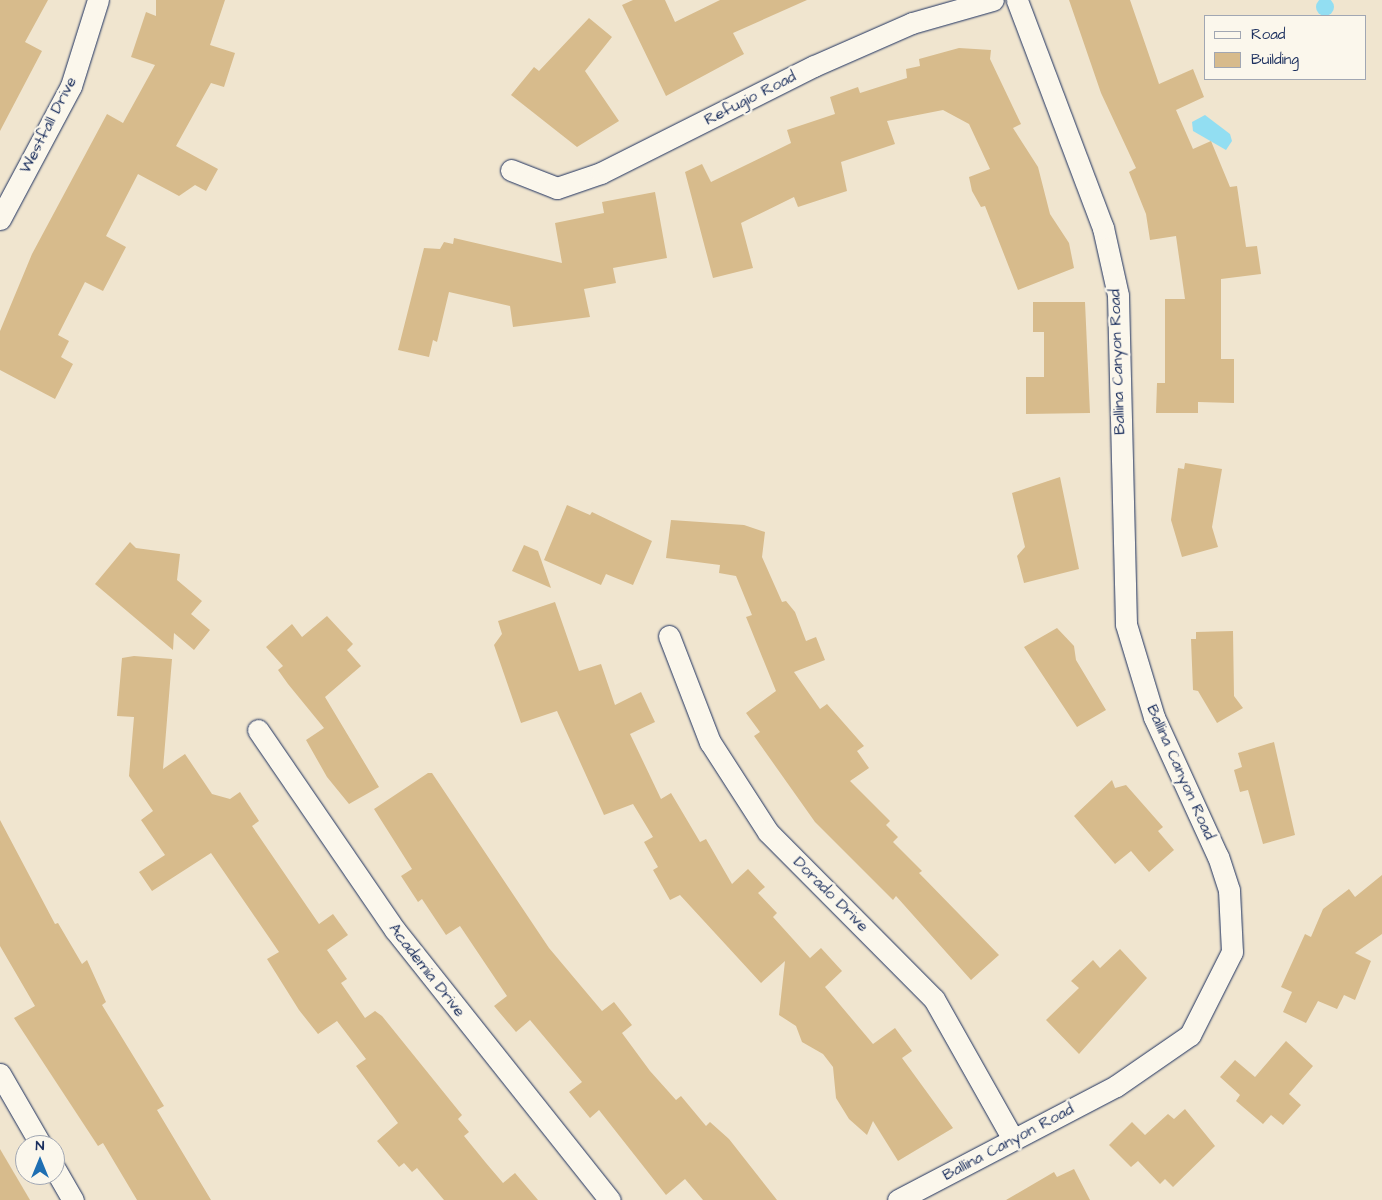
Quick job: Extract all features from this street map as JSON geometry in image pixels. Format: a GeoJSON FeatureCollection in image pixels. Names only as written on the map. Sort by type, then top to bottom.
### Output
{"type":"FeatureCollection","features":[{"type":"Feature","properties":{"kind":"street","name":"Westfall Drive"},"geometry":{"type":"LineString","coordinates":[[0,219],[71,86],[98,0]]}},
{"type":"Feature","properties":{"kind":"street","name":"Refugio Road"},"geometry":{"type":"LineString","coordinates":[[511,170],[557,188],[601,173],[814,66],[912,23],[993,0]]}},
{"type":"Feature","properties":{"kind":"street","name":"Ballina Canyon Road"},"geometry":{"type":"LineString","coordinates":[[898,1200],[1116,1086],[1190,1035],[1232,952],[1229,890],[1218,857],[1154,717],[1126,624],[1118,294],[1103,228],[1017,0]]}},
{"type":"Feature","properties":{"kind":"street","name":"Dorado Drive"},"geometry":{"type":"LineString","coordinates":[[669,636],[710,742],[768,832],[934,998],[1013,1139]]}},
{"type":"Feature","properties":{"kind":"street","name":"Academia Drive"},"geometry":{"type":"LineString","coordinates":[[258,730],[395,930],[610,1200]]}},
{"type":"Feature","properties":{"kind":"street"},"geometry":{"type":"LineString","coordinates":[[0,1074],[35,1135]]}},
{"type":"Feature","properties":{"kind":"street"},"geometry":{"type":"LineString","coordinates":[[64,1185],[73,1200]]}},
{"type":"Feature","properties":{"kind":"water"},"geometry":{"type":"Polygon","coordinates":[[[1322,-1],[1328,-1],[1333,4],[1333,10],[1328,15],[1319,13],[1316,7],[1322,-1]]]}},
{"type":"Feature","properties":{"kind":"water"},"geometry":{"type":"Polygon","coordinates":[[[1205,115],[1230,134],[1232,141],[1226,150],[1193,131],[1192,122],[1205,115]]]}},
{"type":"Feature","properties":{"kind":"building"},"geometry":{"type":"Polygon","coordinates":[[[0,0],[48,0],[25,42],[42,51],[0,131],[0,0]]]}},
{"type":"Feature","properties":{"kind":"building"},"geometry":{"type":"Polygon","coordinates":[[[156,0],[225,0],[210,45],[235,53],[224,87],[211,83],[176,146],[218,169],[206,191],[195,185],[179,196],[138,174],[106,236],[126,247],[103,291],[85,282],[58,335],[69,341],[61,357],[73,364],[55,399],[0,370],[0,331],[32,254],[107,114],[123,123],[155,65],[131,57],[146,12],[156,16],[156,0]]]}},
{"type":"Feature","properties":{"kind":"building"},"geometry":{"type":"Polygon","coordinates":[[[633,0],[665,0],[675,22],[720,0],[807,0],[733,33],[744,54],[666,96],[622,5],[633,0]]]}},
{"type":"Feature","properties":{"kind":"building"},"geometry":{"type":"Polygon","coordinates":[[[1069,0],[1130,0],[1159,84],[1193,69],[1204,97],[1176,110],[1193,149],[1211,141],[1230,187],[1237,186],[1246,247],[1257,246],[1261,274],[1221,279],[1221,359],[1234,359],[1234,403],[1198,402],[1198,413],[1156,413],[1157,383],[1165,383],[1165,299],[1185,299],[1176,236],[1150,240],[1146,214],[1129,172],[1136,168],[1101,93],[1069,0]]]}},
{"type":"Feature","properties":{"kind":"building"},"geometry":{"type":"Polygon","coordinates":[[[589,18],[612,37],[585,71],[619,121],[577,147],[511,95],[534,67],[539,71],[589,18]]]}},
{"type":"Feature","properties":{"kind":"building"},"geometry":{"type":"Polygon","coordinates":[[[959,48],[991,50],[990,59],[1021,124],[1013,128],[1038,167],[1050,214],[1069,243],[1074,268],[1018,290],[985,206],[981,207],[972,191],[969,177],[990,169],[969,124],[943,110],[887,121],[895,144],[841,162],[847,191],[798,207],[794,197],[741,223],[753,268],[713,278],[685,172],[702,164],[711,182],[791,143],[787,130],[835,114],[830,97],[858,87],[860,93],[907,78],[906,69],[920,66],[919,59],[959,48]]]}},
{"type":"Feature","properties":{"kind":"building"},"geometry":{"type":"Polygon","coordinates":[[[655,192],[667,258],[613,268],[616,283],[584,289],[590,317],[513,327],[510,306],[449,292],[437,342],[433,340],[429,357],[398,350],[424,248],[440,249],[444,242],[453,244],[454,238],[562,263],[555,223],[604,213],[602,202],[655,192]]]}},
{"type":"Feature","properties":{"kind":"building"},"geometry":{"type":"Polygon","coordinates":[[[1033,302],[1085,302],[1090,413],[1026,414],[1026,377],[1044,377],[1044,332],[1033,332],[1033,302]]]}},
{"type":"Feature","properties":{"kind":"building"},"geometry":{"type":"Polygon","coordinates":[[[1185,463],[1222,469],[1212,527],[1218,547],[1182,557],[1171,520],[1178,468],[1184,469],[1185,463]]]}},
{"type":"Feature","properties":{"kind":"building"},"geometry":{"type":"Polygon","coordinates":[[[1060,477],[1079,569],[1024,583],[1017,556],[1025,547],[1012,493],[1060,477]]]}},
{"type":"Feature","properties":{"kind":"building"},"geometry":{"type":"Polygon","coordinates":[[[567,505],[590,515],[592,512],[652,541],[633,585],[606,574],[601,585],[544,560],[567,505]]]}},
{"type":"Feature","properties":{"kind":"building"},"geometry":{"type":"Polygon","coordinates":[[[671,520],[744,525],[765,532],[762,557],[782,602],[786,601],[795,612],[806,641],[816,637],[825,660],[794,672],[820,709],[827,704],[864,746],[857,751],[869,768],[850,781],[890,821],[886,825],[898,837],[893,842],[922,871],[919,873],[999,955],[971,980],[896,896],[893,900],[815,822],[754,736],[760,732],[746,713],[776,691],[746,617],[752,615],[736,576],[719,573],[720,565],[666,558],[671,520]]]}},
{"type":"Feature","properties":{"kind":"building"},"geometry":{"type":"Polygon","coordinates":[[[130,542],[136,548],[180,554],[177,580],[202,601],[191,614],[210,630],[194,650],[174,633],[173,650],[95,584],[130,542]]]}},
{"type":"Feature","properties":{"kind":"building"},"geometry":{"type":"Polygon","coordinates":[[[524,545],[538,551],[551,588],[512,571],[524,545]]]}},
{"type":"Feature","properties":{"kind":"building"},"geometry":{"type":"Polygon","coordinates":[[[555,602],[579,671],[601,664],[615,705],[641,692],[655,722],[630,734],[661,799],[671,793],[700,842],[706,839],[732,884],[748,869],[765,887],[758,893],[777,913],[773,917],[810,958],[821,948],[842,971],[825,987],[873,1044],[895,1028],[912,1051],[902,1058],[953,1128],[898,1161],[873,1121],[867,1135],[849,1119],[836,1098],[833,1067],[823,1054],[802,1042],[796,1026],[779,1015],[785,961],[761,983],[680,895],[670,900],[653,870],[658,867],[644,842],[653,837],[633,804],[604,815],[557,711],[521,723],[494,645],[502,634],[498,621],[555,602]]]}},
{"type":"Feature","properties":{"kind":"building"},"geometry":{"type":"Polygon","coordinates":[[[327,616],[353,644],[347,650],[361,666],[325,697],[379,787],[349,804],[327,777],[306,740],[324,728],[288,684],[278,670],[283,666],[266,647],[292,624],[302,637],[327,616]]]}},
{"type":"Feature","properties":{"kind":"building"},"geometry":{"type":"Polygon","coordinates":[[[1057,628],[1074,646],[1076,660],[1106,710],[1077,727],[1024,647],[1057,628]]]}},
{"type":"Feature","properties":{"kind":"building"},"geometry":{"type":"Polygon","coordinates":[[[1233,631],[1234,696],[1243,708],[1217,723],[1198,691],[1193,690],[1191,639],[1196,639],[1196,632],[1233,631]]]}},
{"type":"Feature","properties":{"kind":"building"},"geometry":{"type":"Polygon","coordinates":[[[134,656],[172,659],[163,769],[185,754],[212,794],[230,799],[240,792],[259,821],[252,826],[319,924],[333,914],[348,935],[327,950],[347,979],[341,983],[365,1018],[375,1011],[382,1016],[462,1115],[458,1119],[469,1132],[464,1136],[486,1163],[503,1183],[515,1173],[538,1200],[444,1200],[417,1168],[412,1172],[404,1163],[399,1167],[377,1141],[398,1123],[356,1066],[366,1059],[337,1021],[318,1034],[299,1010],[267,959],[279,952],[211,853],[152,891],[139,872],[165,855],[141,820],[153,811],[129,776],[134,717],[117,716],[122,658],[134,656]]]}},
{"type":"Feature","properties":{"kind":"building"},"geometry":{"type":"Polygon","coordinates":[[[1274,742],[1295,835],[1263,844],[1248,790],[1240,792],[1234,770],[1242,767],[1238,753],[1274,742]]]}},
{"type":"Feature","properties":{"kind":"building"},"geometry":{"type":"Polygon","coordinates":[[[428,773],[432,773],[549,948],[602,1011],[614,1002],[632,1025],[622,1033],[650,1071],[676,1100],[681,1096],[706,1126],[710,1122],[729,1139],[777,1200],[703,1200],[685,1179],[666,1195],[599,1110],[590,1118],[569,1092],[582,1082],[530,1020],[516,1032],[494,1006],[507,996],[460,926],[446,935],[422,899],[418,902],[401,876],[412,869],[374,809],[428,773]]]}},
{"type":"Feature","properties":{"kind":"building"},"geometry":{"type":"Polygon","coordinates":[[[1112,780],[1115,788],[1126,785],[1163,827],[1158,831],[1174,850],[1149,872],[1131,851],[1115,864],[1074,816],[1112,780]]]}},
{"type":"Feature","properties":{"kind":"building"},"geometry":{"type":"Polygon","coordinates":[[[0,820],[55,924],[58,923],[82,964],[87,960],[106,1002],[102,1005],[164,1106],[157,1110],[211,1200],[137,1200],[103,1143],[98,1146],[14,1018],[35,1006],[0,946],[0,820]]]}},
{"type":"Feature","properties":{"kind":"building"},"geometry":{"type":"Polygon","coordinates":[[[1382,875],[1382,934],[1355,953],[1371,961],[1355,1000],[1344,995],[1337,1009],[1318,1001],[1306,1023],[1283,1012],[1292,992],[1281,987],[1305,934],[1311,937],[1323,909],[1349,889],[1355,897],[1382,875]]]}},
{"type":"Feature","properties":{"kind":"building"},"geometry":{"type":"Polygon","coordinates":[[[1120,949],[1147,978],[1079,1054],[1046,1020],[1079,988],[1071,981],[1093,960],[1100,968],[1120,949]]]}},
{"type":"Feature","properties":{"kind":"building"},"geometry":{"type":"Polygon","coordinates":[[[1286,1041],[1313,1066],[1289,1094],[1301,1105],[1283,1125],[1271,1115],[1263,1124],[1236,1101],[1240,1095],[1220,1077],[1235,1060],[1255,1077],[1286,1041]]]}},
{"type":"Feature","properties":{"kind":"building"},"geometry":{"type":"Polygon","coordinates":[[[1185,1109],[1215,1146],[1173,1187],[1165,1179],[1160,1184],[1138,1161],[1131,1167],[1109,1145],[1132,1122],[1145,1135],[1168,1114],[1174,1119],[1185,1109]]]}},
{"type":"Feature","properties":{"kind":"building"},"geometry":{"type":"Polygon","coordinates":[[[0,1149],[15,1174],[15,1185],[21,1185],[30,1200],[0,1200],[0,1149]]]}},
{"type":"Feature","properties":{"kind":"building"},"geometry":{"type":"Polygon","coordinates":[[[1074,1169],[1090,1200],[1006,1200],[1054,1172],[1057,1177],[1074,1169]]]}}]}
